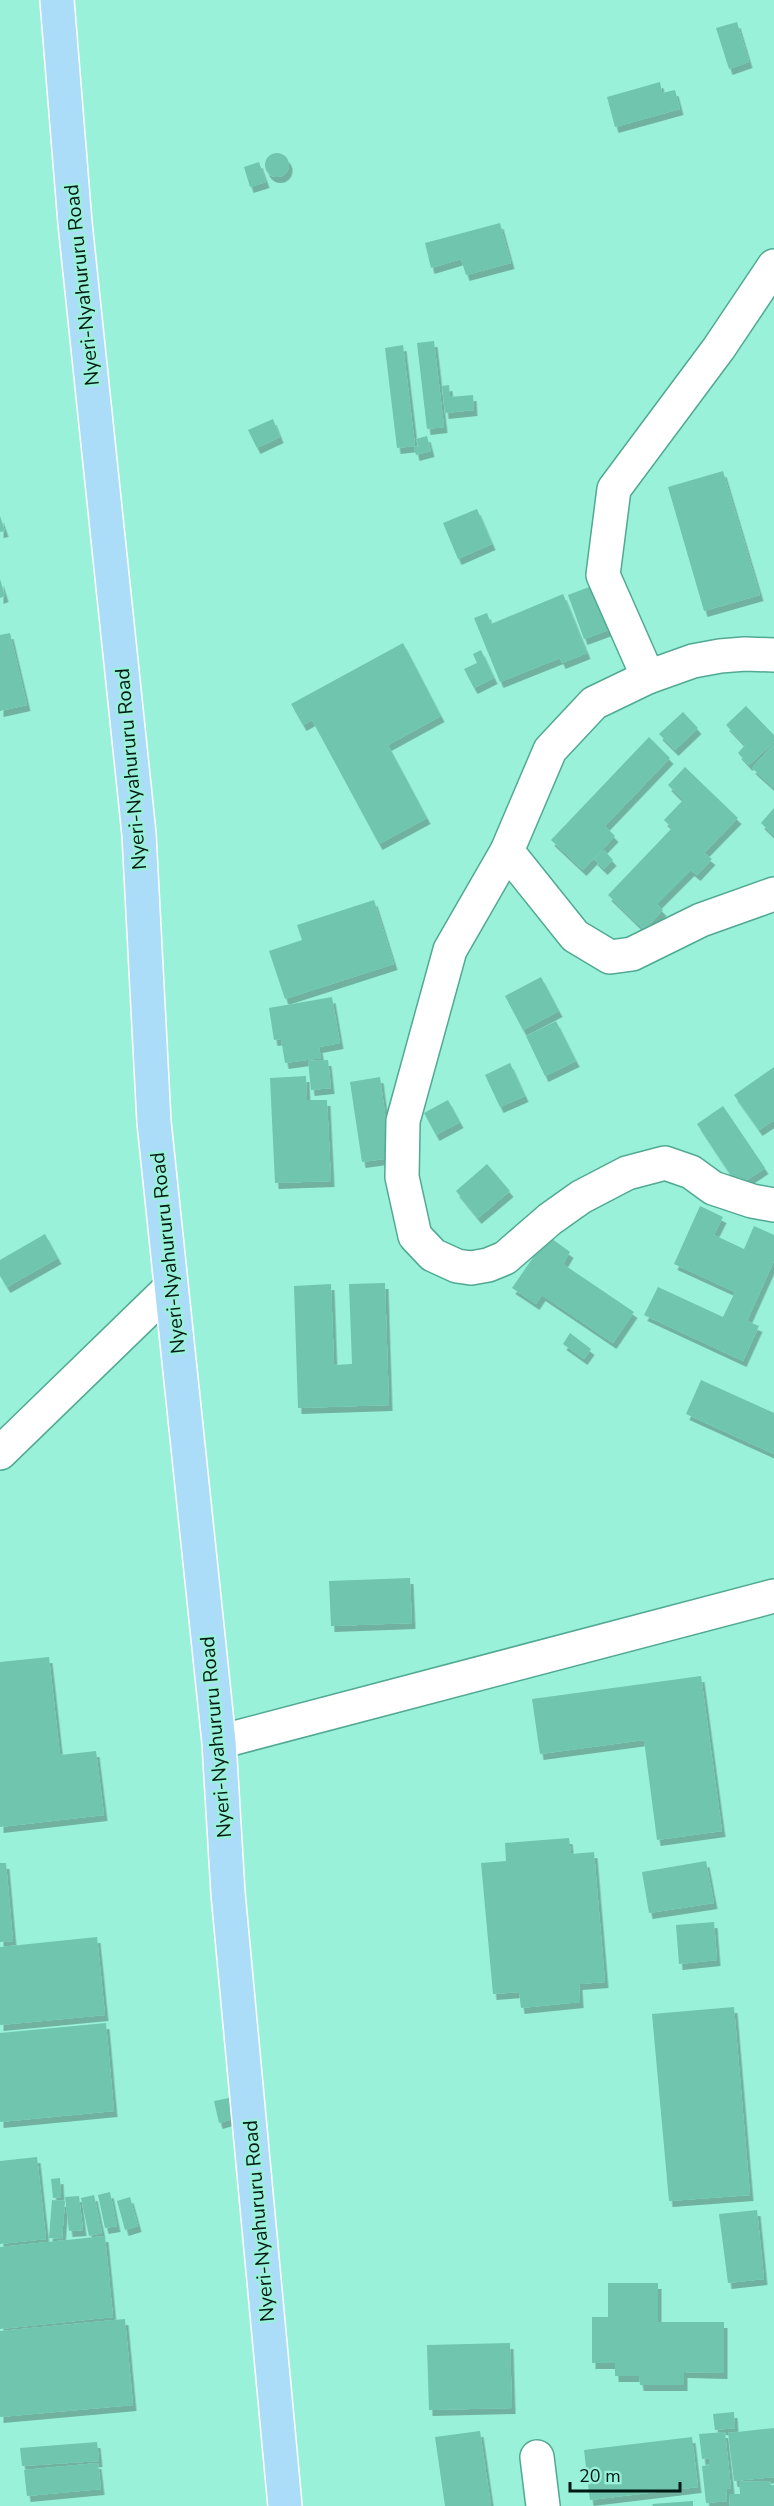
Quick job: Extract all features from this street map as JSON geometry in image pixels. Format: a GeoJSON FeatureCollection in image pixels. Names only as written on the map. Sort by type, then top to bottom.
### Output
{"type":"FeatureCollection","features":[{"type":"Feature","properties":{"kind":"main road","name":"Nyeri-Nyahururu Road"},"geometry":{"type":"LineString","coordinates":[[57,0],[75,223],[139,834],[154,1122],[219,1742],[228,1893],[285,2506]]}},
{"type":"Feature","properties":{"kind":"street"},"geometry":{"type":"LineString","coordinates":[[648,677],[603,575],[615,489],[719,348],[774,266]]}},
{"type":"Feature","properties":{"kind":"street"},"geometry":{"type":"LineString","coordinates":[[774,638],[760,655],[693,661],[648,677],[594,703],[550,750],[507,850],[450,951],[403,1121],[402,1177],[415,1236],[433,1256],[471,1268],[488,1265],[505,1258],[550,1219],[581,1197],[627,1173],[665,1163],[691,1172],[712,1188],[752,1202],[774,1205]]}},
{"type":"Feature","properties":{"kind":"street"},"geometry":{"type":"LineString","coordinates":[[507,850],[575,936],[610,957],[632,954],[701,920],[774,894]]}},
{"type":"Feature","properties":{"kind":"street"},"geometry":{"type":"LineString","coordinates":[[0,1453],[171,1287]]}},
{"type":"Feature","properties":{"kind":"street"},"geometry":{"type":"LineString","coordinates":[[219,1742],[774,1596]]}},
{"type":"Feature","properties":{"kind":"street"},"geometry":{"type":"LineString","coordinates":[[537,2457],[543,2506]]}},
{"type":"Feature","properties":{"kind":"building"},"geometry":{"type":"Polygon","coordinates":[[[737,22],[749,62],[729,69],[716,28],[737,22]]]}},
{"type":"Feature","properties":{"kind":"building"},"geometry":{"type":"Polygon","coordinates":[[[660,82],[662,93],[675,90],[680,109],[615,127],[607,97],[660,82]]]}},
{"type":"Feature","properties":{"kind":"building"},"geometry":{"type":"Polygon","coordinates":[[[277,153],[286,156],[289,165],[286,174],[277,177],[268,174],[265,165],[268,156],[277,153]]]}},
{"type":"Feature","properties":{"kind":"building"},"geometry":{"type":"Polygon","coordinates":[[[259,162],[266,182],[250,187],[244,167],[259,162]]]}},
{"type":"Feature","properties":{"kind":"building"},"geometry":{"type":"Polygon","coordinates":[[[500,223],[511,263],[466,275],[461,259],[431,268],[425,243],[500,223]]]}},
{"type":"Feature","properties":{"kind":"building"},"geometry":{"type":"Polygon","coordinates":[[[434,341],[444,427],[427,429],[417,343],[434,341]]]}},
{"type":"Feature","properties":{"kind":"building"},"geometry":{"type":"Polygon","coordinates":[[[403,345],[415,446],[397,448],[385,348],[403,345]]]}},
{"type":"Feature","properties":{"kind":"building"},"geometry":{"type":"Polygon","coordinates":[[[449,385],[450,397],[473,395],[474,410],[445,413],[442,386],[449,385]]]}},
{"type":"Feature","properties":{"kind":"building"},"geometry":{"type":"Polygon","coordinates":[[[273,419],[280,437],[257,448],[248,430],[273,419]]]}},
{"type":"Feature","properties":{"kind":"building"},"geometry":{"type":"Polygon","coordinates":[[[427,436],[431,451],[416,455],[414,447],[420,446],[416,439],[427,436]]]}},
{"type":"Feature","properties":{"kind":"building"},"geometry":{"type":"Polygon","coordinates":[[[723,471],[760,595],[704,611],[668,487],[723,471]]]}},
{"type":"Feature","properties":{"kind":"building"},"geometry":{"type":"Polygon","coordinates":[[[477,509],[492,544],[458,559],[443,523],[477,509]]]}},
{"type":"Feature","properties":{"kind":"building"},"geometry":{"type":"Polygon","coordinates":[[[0,516],[5,531],[0,532],[0,516]]]}},
{"type":"Feature","properties":{"kind":"building"},"geometry":{"type":"Polygon","coordinates":[[[0,579],[5,596],[0,598],[0,579]]]}},
{"type":"Feature","properties":{"kind":"building"},"geometry":{"type":"Polygon","coordinates":[[[597,584],[614,628],[584,639],[568,595],[597,584]]]}},
{"type":"Feature","properties":{"kind":"building"},"geometry":{"type":"Polygon","coordinates":[[[563,594],[587,653],[562,663],[560,658],[500,682],[474,618],[487,613],[491,624],[563,594]]]}},
{"type":"Feature","properties":{"kind":"building"},"geometry":{"type":"Polygon","coordinates":[[[10,633],[27,705],[0,711],[0,635],[10,633]]]}},
{"type":"Feature","properties":{"kind":"building"},"geometry":{"type":"Polygon","coordinates":[[[403,643],[441,716],[388,745],[427,818],[379,844],[312,720],[303,725],[291,704],[403,643]]]}},
{"type":"Feature","properties":{"kind":"building"},"geometry":{"type":"Polygon","coordinates":[[[481,650],[494,678],[474,688],[464,669],[477,663],[473,654],[481,650]]]}},
{"type":"Feature","properties":{"kind":"building"},"geometry":{"type":"Polygon","coordinates":[[[746,706],[774,735],[774,742],[749,765],[738,753],[745,745],[726,725],[746,706]]]}},
{"type":"Feature","properties":{"kind":"building"},"geometry":{"type":"Polygon","coordinates":[[[683,712],[698,728],[675,750],[659,734],[683,712]]]}},
{"type":"Feature","properties":{"kind":"building"},"geometry":{"type":"Polygon","coordinates":[[[649,737],[670,758],[605,826],[615,836],[583,870],[551,840],[649,737]]]}},
{"type":"Feature","properties":{"kind":"building"},"geometry":{"type":"Polygon","coordinates":[[[774,744],[774,788],[752,768],[774,744]]]}},
{"type":"Feature","properties":{"kind":"building"},"geometry":{"type":"Polygon","coordinates":[[[685,767],[738,818],[704,853],[712,859],[697,875],[691,870],[657,904],[663,910],[644,930],[608,895],[672,828],[664,820],[683,800],[668,785],[685,767]]]}},
{"type":"Feature","properties":{"kind":"building"},"geometry":{"type":"Polygon","coordinates":[[[774,808],[774,836],[761,823],[774,808]]]}},
{"type":"Feature","properties":{"kind":"building"},"geometry":{"type":"Polygon","coordinates":[[[604,850],[613,860],[604,869],[594,859],[604,850]]]}},
{"type":"Feature","properties":{"kind":"building"},"geometry":{"type":"Polygon","coordinates":[[[374,900],[394,964],[285,999],[269,951],[302,940],[297,925],[374,900]]]}},
{"type":"Feature","properties":{"kind":"building"},"geometry":{"type":"Polygon","coordinates":[[[541,977],[559,1011],[523,1030],[505,996],[541,977]]]}},
{"type":"Feature","properties":{"kind":"building"},"geometry":{"type":"Polygon","coordinates":[[[332,997],[340,1043],[319,1047],[321,1058],[285,1063],[281,1039],[274,1040],[269,1008],[332,997]]]}},
{"type":"Feature","properties":{"kind":"building"},"geometry":{"type":"Polygon","coordinates":[[[556,1021],[576,1061],[545,1076],[526,1036],[556,1021]]]}},
{"type":"Feature","properties":{"kind":"building"},"geometry":{"type":"Polygon","coordinates":[[[328,1060],[331,1088],[311,1090],[308,1061],[328,1060]]]}},
{"type":"Feature","properties":{"kind":"building"},"geometry":{"type":"Polygon","coordinates":[[[510,1063],[525,1096],[500,1107],[485,1075],[510,1063]]]}},
{"type":"Feature","properties":{"kind":"building"},"geometry":{"type":"Polygon","coordinates":[[[774,1067],[774,1120],[759,1130],[734,1095],[774,1067]]]}},
{"type":"Feature","properties":{"kind":"building"},"geometry":{"type":"Polygon","coordinates":[[[306,1076],[307,1100],[327,1100],[331,1181],[275,1183],[270,1078],[306,1076]]]}},
{"type":"Feature","properties":{"kind":"building"},"geometry":{"type":"Polygon","coordinates":[[[380,1077],[391,1158],[362,1162],[350,1082],[380,1077]]]}},
{"type":"Feature","properties":{"kind":"building"},"geometry":{"type":"Polygon","coordinates":[[[448,1100],[460,1122],[436,1135],[424,1113],[448,1100]]]}},
{"type":"Feature","properties":{"kind":"building"},"geometry":{"type":"Polygon","coordinates":[[[723,1106],[765,1168],[738,1186],[697,1124],[723,1106]]]}},
{"type":"Feature","properties":{"kind":"building"},"geometry":{"type":"Polygon","coordinates":[[[487,1164],[510,1191],[478,1218],[456,1191],[487,1164]]]}},
{"type":"Feature","properties":{"kind":"building"},"geometry":{"type":"Polygon","coordinates":[[[700,1206],[723,1217],[714,1235],[744,1249],[754,1226],[774,1235],[774,1261],[747,1321],[759,1326],[743,1361],[644,1315],[658,1287],[723,1317],[735,1292],[674,1264],[700,1206]]]}},
{"type":"Feature","properties":{"kind":"building"},"geometry":{"type":"Polygon","coordinates":[[[45,1234],[58,1258],[7,1287],[0,1276],[0,1260],[45,1234]]]}},
{"type":"Feature","properties":{"kind":"building"},"geometry":{"type":"Polygon","coordinates":[[[548,1236],[570,1252],[563,1264],[634,1312],[613,1343],[542,1295],[536,1304],[512,1288],[548,1236]]]}},
{"type":"Feature","properties":{"kind":"building"},"geometry":{"type":"Polygon","coordinates":[[[385,1283],[389,1405],[298,1408],[294,1286],[331,1284],[334,1365],[352,1364],[349,1284],[385,1283]]]}},
{"type":"Feature","properties":{"kind":"building"},"geometry":{"type":"Polygon","coordinates":[[[570,1333],[591,1349],[584,1359],[563,1344],[570,1333]]]}},
{"type":"Feature","properties":{"kind":"building"},"geometry":{"type":"Polygon","coordinates":[[[701,1380],[774,1413],[774,1454],[686,1414],[701,1380]]]}},
{"type":"Feature","properties":{"kind":"building"},"geometry":{"type":"Polygon","coordinates":[[[410,1578],[412,1623],[331,1626],[329,1581],[410,1578]]]}},
{"type":"Feature","properties":{"kind":"building"},"geometry":{"type":"Polygon","coordinates":[[[49,1657],[60,1755],[96,1751],[104,1815],[0,1827],[0,1662],[49,1657]]]}},
{"type":"Feature","properties":{"kind":"building"},"geometry":{"type":"Polygon","coordinates":[[[701,1676],[722,1831],[657,1840],[644,1740],[540,1754],[532,1699],[701,1676]]]}},
{"type":"Feature","properties":{"kind":"building"},"geometry":{"type":"Polygon","coordinates":[[[569,1838],[571,1854],[594,1852],[605,1982],[579,1984],[580,2002],[521,2008],[519,1992],[493,1994],[481,1863],[506,1861],[505,1843],[569,1838]]]}},
{"type":"Feature","properties":{"kind":"building"},"geometry":{"type":"Polygon","coordinates":[[[706,1861],[714,1903],[649,1913],[642,1872],[706,1861]]]}},
{"type":"Feature","properties":{"kind":"building"},"geometry":{"type":"Polygon","coordinates":[[[0,1863],[6,1863],[13,1941],[0,1942],[0,1863]]]}},
{"type":"Feature","properties":{"kind":"building"},"geometry":{"type":"Polygon","coordinates":[[[714,1922],[717,1960],[679,1964],[676,1925],[714,1922]]]}},
{"type":"Feature","properties":{"kind":"building"},"geometry":{"type":"Polygon","coordinates":[[[97,1937],[105,2015],[0,2025],[0,1947],[97,1937]]]}},
{"type":"Feature","properties":{"kind":"building"},"geometry":{"type":"Polygon","coordinates":[[[734,2007],[750,2195],[669,2201],[652,2014],[734,2007]]]}},
{"type":"Feature","properties":{"kind":"building"},"geometry":{"type":"Polygon","coordinates":[[[106,2023],[114,2111],[0,2122],[0,2033],[106,2023]]]}},
{"type":"Feature","properties":{"kind":"building"},"geometry":{"type":"Polygon","coordinates":[[[229,2098],[233,2119],[219,2123],[214,2101],[229,2098]]]}},
{"type":"Feature","properties":{"kind":"building"},"geometry":{"type":"Polygon","coordinates":[[[37,2157],[46,2239],[0,2244],[0,2161],[37,2157]]]}},
{"type":"Feature","properties":{"kind":"building"},"geometry":{"type":"Polygon","coordinates":[[[60,2178],[61,2197],[53,2198],[51,2179],[60,2178]]]}},
{"type":"Feature","properties":{"kind":"building"},"geometry":{"type":"Polygon","coordinates":[[[110,2192],[117,2226],[105,2228],[98,2195],[110,2192]]]}},
{"type":"Feature","properties":{"kind":"building"},"geometry":{"type":"Polygon","coordinates":[[[94,2195],[102,2233],[89,2236],[81,2198],[94,2195]]]}},
{"type":"Feature","properties":{"kind":"building"},"geometry":{"type":"Polygon","coordinates":[[[79,2196],[83,2230],[69,2231],[65,2197],[79,2196]]]}},
{"type":"Feature","properties":{"kind":"building"},"geometry":{"type":"Polygon","coordinates":[[[130,2197],[138,2226],[125,2230],[117,2201],[130,2197]]]}},
{"type":"Feature","properties":{"kind":"building"},"geometry":{"type":"Polygon","coordinates":[[[52,2200],[65,2201],[62,2239],[49,2238],[52,2200]]]}},
{"type":"Feature","properties":{"kind":"building"},"geometry":{"type":"Polygon","coordinates":[[[757,2210],[764,2279],[728,2283],[719,2214],[757,2210]]]}},
{"type":"Feature","properties":{"kind":"building"},"geometry":{"type":"Polygon","coordinates":[[[105,2236],[113,2317],[0,2329],[0,2247],[105,2236]]]}},
{"type":"Feature","properties":{"kind":"building"},"geometry":{"type":"Polygon","coordinates":[[[608,2283],[658,2283],[658,2322],[724,2322],[724,2373],[684,2372],[684,2385],[640,2385],[639,2376],[615,2376],[615,2363],[592,2363],[592,2317],[608,2317],[608,2283]]]}},
{"type":"Feature","properties":{"kind":"building"},"geometry":{"type":"Polygon","coordinates":[[[125,2319],[133,2405],[0,2417],[0,2331],[125,2319]]]}},
{"type":"Feature","properties":{"kind":"building"},"geometry":{"type":"Polygon","coordinates":[[[510,2343],[512,2408],[429,2410],[427,2345],[510,2343]]]}},
{"type":"Feature","properties":{"kind":"building"},"geometry":{"type":"Polygon","coordinates":[[[734,2412],[735,2428],[715,2430],[713,2414],[734,2412]]]}},
{"type":"Feature","properties":{"kind":"building"},"geometry":{"type":"Polygon","coordinates":[[[774,2428],[774,2477],[734,2481],[728,2433],[774,2428]]]}},
{"type":"Feature","properties":{"kind":"building"},"geometry":{"type":"Polygon","coordinates":[[[480,2431],[491,2506],[445,2506],[435,2437],[480,2431]]]}},
{"type":"Feature","properties":{"kind":"building"},"geometry":{"type":"Polygon","coordinates":[[[725,2432],[731,2488],[726,2489],[727,2501],[706,2503],[702,2466],[709,2465],[709,2458],[702,2459],[699,2434],[725,2432]]]}},
{"type":"Feature","properties":{"kind":"building"},"geometry":{"type":"Polygon","coordinates":[[[692,2437],[698,2487],[590,2500],[584,2450],[692,2437]]]}},
{"type":"Feature","properties":{"kind":"building"},"geometry":{"type":"Polygon","coordinates":[[[97,2442],[99,2461],[22,2466],[20,2448],[97,2442]]]}},
{"type":"Feature","properties":{"kind":"building"},"geometry":{"type":"Polygon","coordinates":[[[98,2463],[101,2489],[27,2496],[24,2470],[98,2463]]]}},
{"type":"Feature","properties":{"kind":"building"},"geometry":{"type":"Polygon","coordinates":[[[770,2481],[771,2485],[774,2485],[774,2506],[730,2506],[729,2494],[740,2494],[739,2482],[770,2481]]]}},
{"type":"Feature","properties":{"kind":"building"},"geometry":{"type":"Polygon","coordinates":[[[693,2501],[693,2506],[653,2506],[652,2504],[693,2501]]]}}]}
